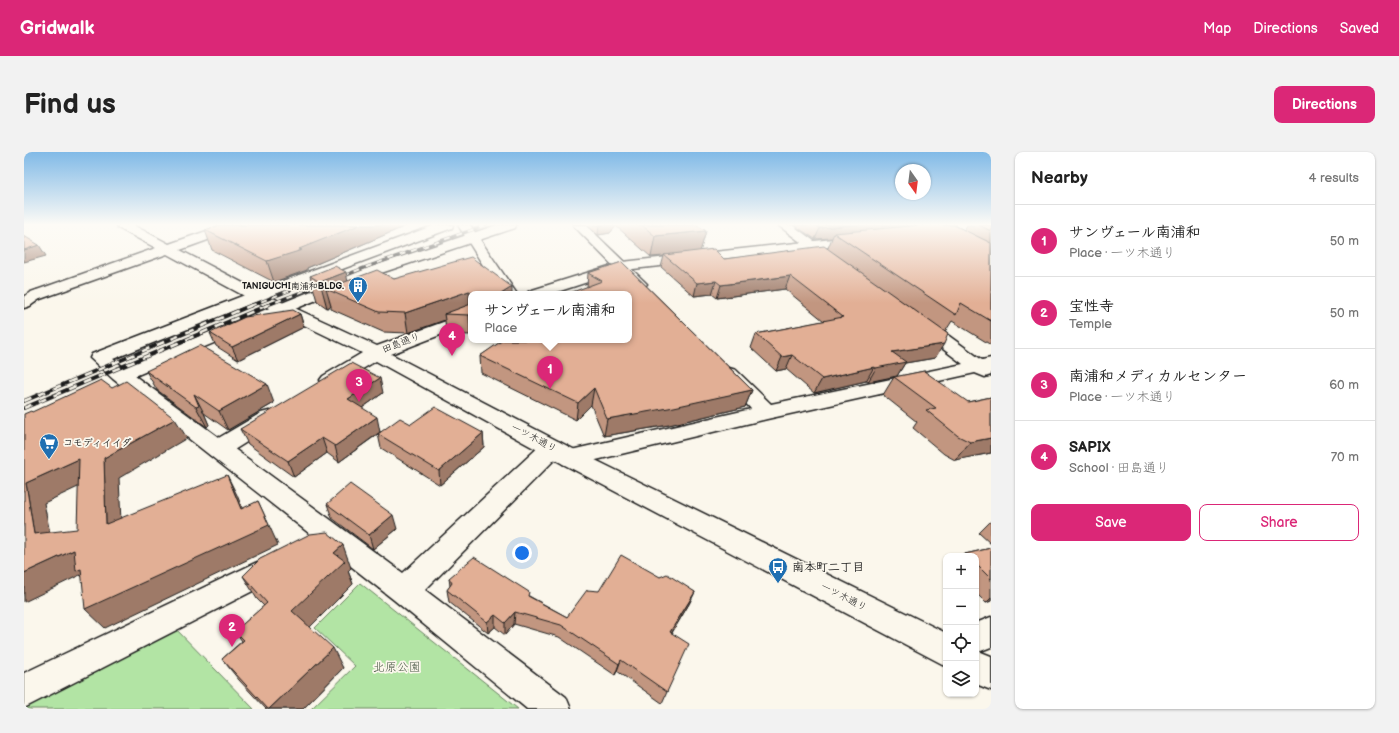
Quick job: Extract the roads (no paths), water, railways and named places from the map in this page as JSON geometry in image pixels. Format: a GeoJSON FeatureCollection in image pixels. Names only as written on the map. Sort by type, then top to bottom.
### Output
{"type":"FeatureCollection","features":[{"type":"Feature","properties":{"kind":"street"},"geometry":{"type":"LineString","coordinates":[[28,298],[161,251]]}},
{"type":"Feature","properties":{"kind":"street","name":"一ツ木通り"},"geometry":{"type":"LineString","coordinates":[[171,251],[256,296],[376,353],[561,453],[943,648]]}},
{"type":"Feature","properties":{"kind":"street"},"geometry":{"type":"LineString","coordinates":[[377,251],[256,296],[99,358],[119,383],[218,449],[404,591],[554,709]]}},
{"type":"Feature","properties":{"kind":"street"},"geometry":{"type":"LineString","coordinates":[[119,383],[284,308],[376,270],[434,251]]}},
{"type":"Feature","properties":{"kind":"street"},"geometry":{"type":"LineString","coordinates":[[481,251],[507,291]]}},
{"type":"Feature","properties":{"kind":"street"},"geometry":{"type":"LineString","coordinates":[[606,251],[650,294]]}},
{"type":"Feature","properties":{"kind":"street"},"geometry":{"type":"LineString","coordinates":[[544,291],[622,266],[752,251]]}},
{"type":"Feature","properties":{"kind":"street"},"geometry":{"type":"LineString","coordinates":[[821,251],[844,268]]}},
{"type":"Feature","properties":{"kind":"street"},"geometry":{"type":"LineString","coordinates":[[907,314],[986,368]]}},
{"type":"Feature","properties":{"kind":"street","name":"田島通り"},"geometry":{"type":"LineString","coordinates":[[313,391],[376,353],[468,318]]}},
{"type":"Feature","properties":{"kind":"street"},"geometry":{"type":"LineString","coordinates":[[717,362],[767,412]]}},
{"type":"Feature","properties":{"kind":"street"},"geometry":{"type":"LineString","coordinates":[[404,591],[561,453],[986,368]]}},
{"type":"Feature","properties":{"kind":"street"},"geometry":{"type":"LineString","coordinates":[[218,449],[286,407]]}},
{"type":"Feature","properties":{"kind":"street"},"geometry":{"type":"LineString","coordinates":[[24,691],[332,537]]}},
{"type":"Feature","properties":{"kind":"street"},"geometry":{"type":"LineString","coordinates":[[979,637],[991,632]]}},
{"type":"Feature","properties":{"kind":"street"},"geometry":{"type":"LineString","coordinates":[[979,668],[991,674]]}},
{"type":"Feature","properties":{"kind":"railway"},"geometry":{"type":"LineString","coordinates":[[265,306],[412,251]]}},
{"type":"Feature","properties":{"kind":"railway"},"geometry":{"type":"LineString","coordinates":[[250,306],[296,288]]}},
{"type":"Feature","properties":{"kind":"railway"},"geometry":{"type":"LineString","coordinates":[[24,401],[252,305]]}},
{"type":"Feature","properties":{"kind":"railway"},"geometry":{"type":"LineString","coordinates":[[24,408],[268,305]]}},
{"type":"Feature","properties":{"kind":"place","name":"TANIGUCHI南浦和BLDG."},"geometry":{"type":"Point","coordinates":[358,303]}},
{"type":"Feature","properties":{"kind":"place","name":"SAPIX"},"geometry":{"type":"Point","coordinates":[452,356]}},
{"type":"Feature","properties":{"kind":"place","name":"サンヴェール南浦和"},"geometry":{"type":"Point","coordinates":[550,389]}},
{"type":"Feature","properties":{"kind":"place","name":"南浦和メディカルセンター"},"geometry":{"type":"Point","coordinates":[359,402]}},
{"type":"Feature","properties":{"kind":"place","name":"コモディイイダ"},"geometry":{"type":"Point","coordinates":[49,460]}},
{"type":"Feature","properties":{"kind":"place","name":"南本町二丁目"},"geometry":{"type":"Point","coordinates":[778,584]}},
{"type":"Feature","properties":{"kind":"place","name":"宝性寺"},"geometry":{"type":"Point","coordinates":[232,647]}},
{"type":"Feature","properties":{"kind":"park label","name":"北原公園"},"geometry":{"type":"Point","coordinates":[397,667]}}]}
